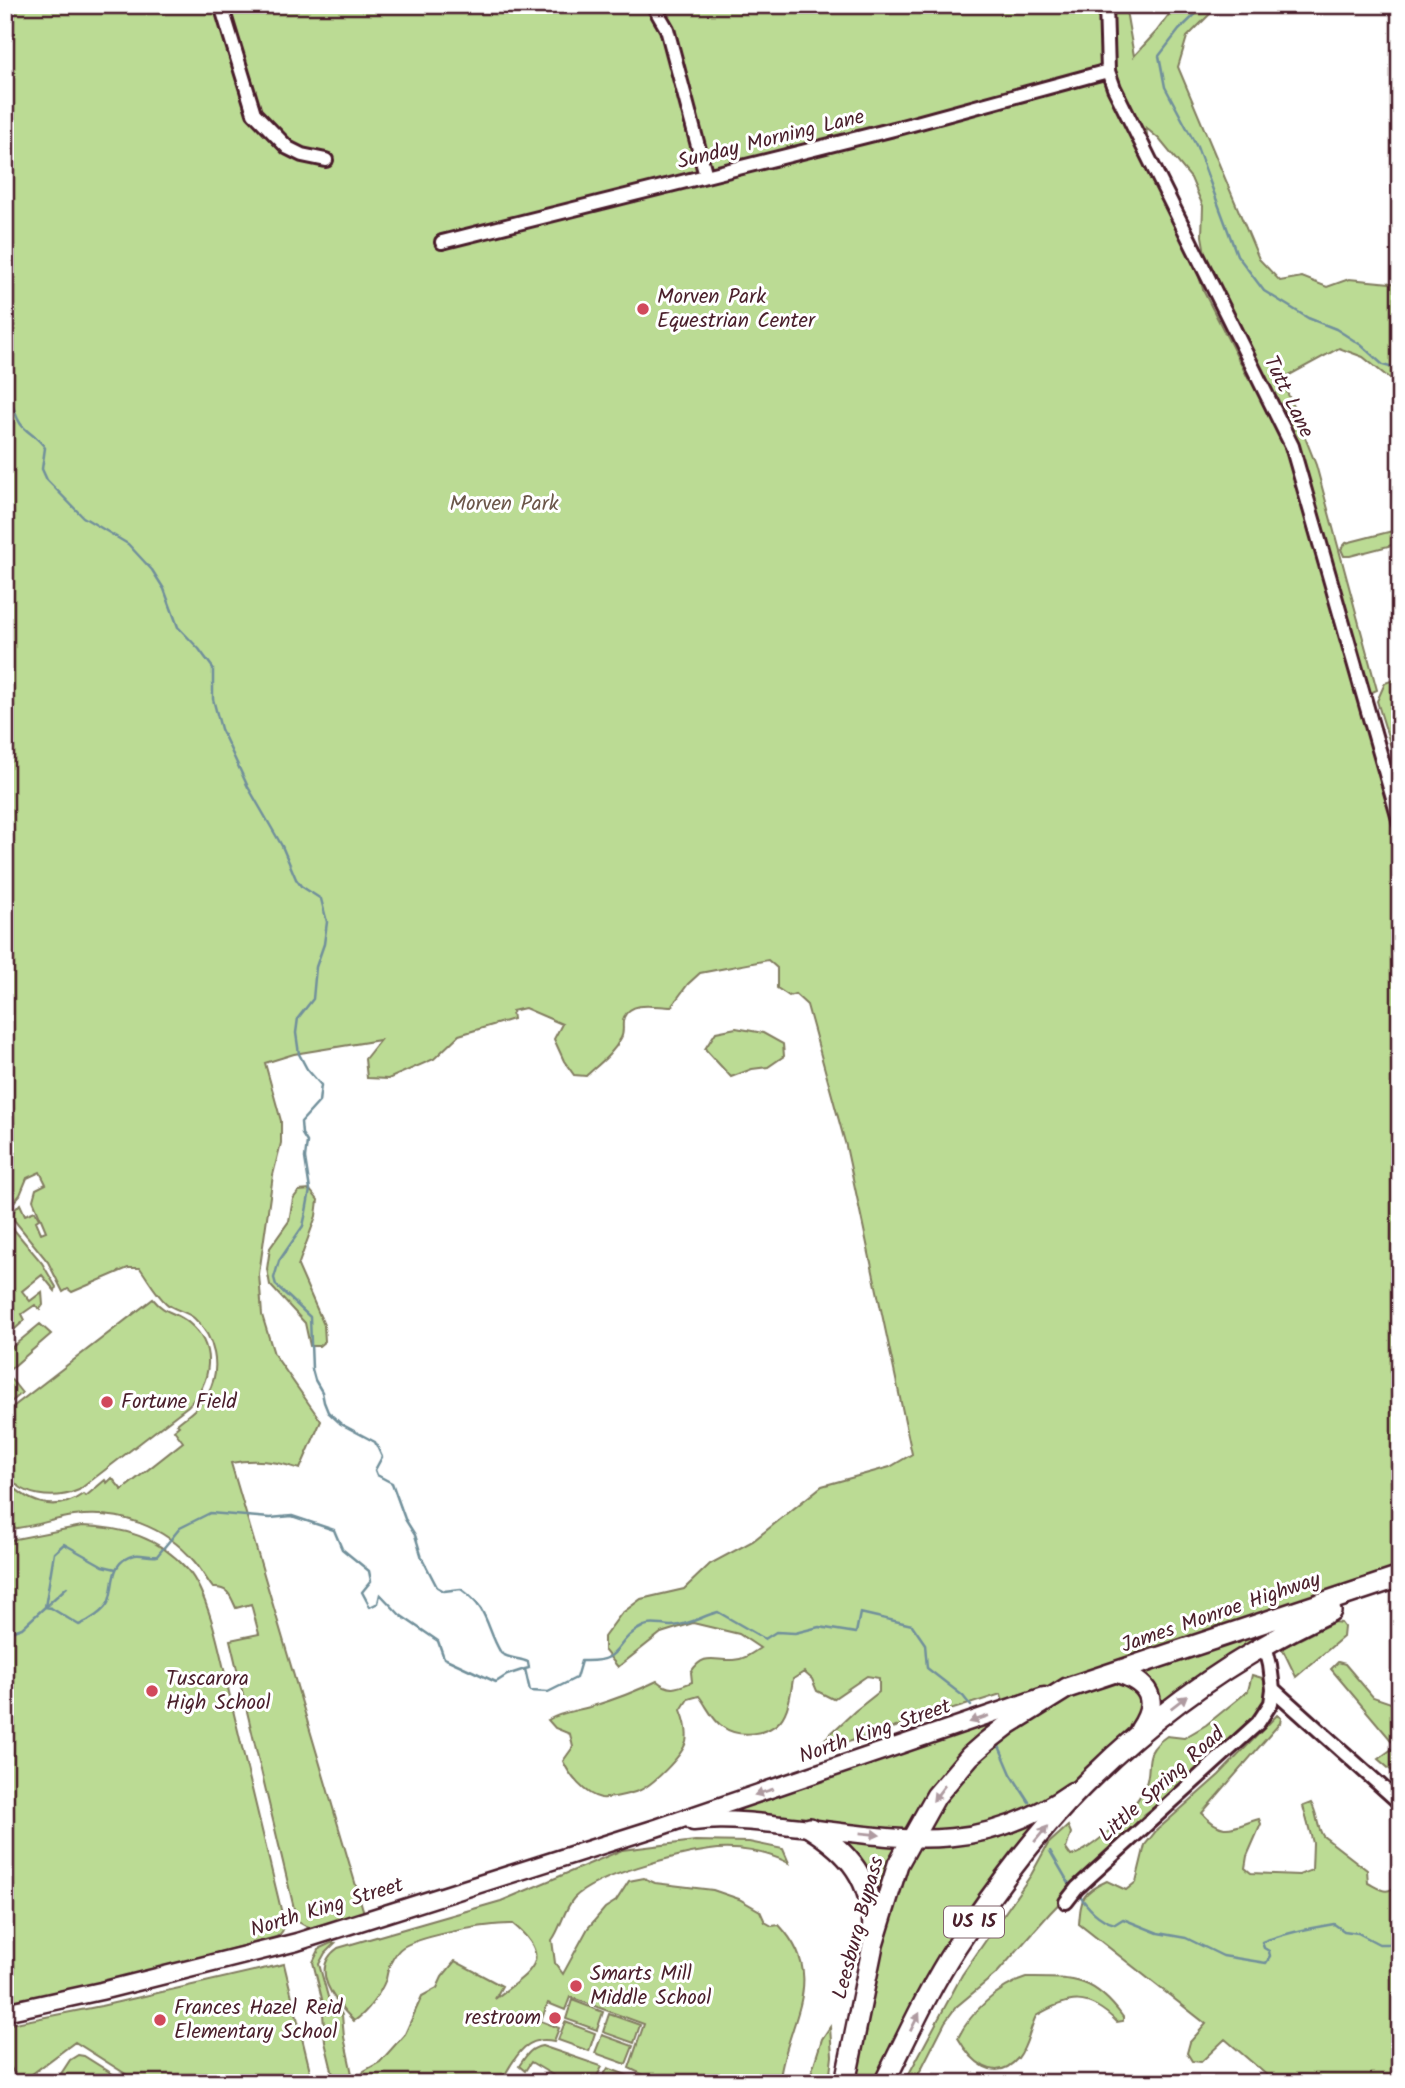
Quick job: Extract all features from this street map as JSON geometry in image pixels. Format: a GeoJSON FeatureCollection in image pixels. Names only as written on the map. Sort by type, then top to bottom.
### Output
{"type":"FeatureCollection","features":[{"type":"Feature","properties":{"kind":"highway","name":"James Monroe Highway"},"geometry":{"type":"LineString","coordinates":[[1067,1688],[1395,1579]]}},
{"type":"Feature","properties":{"kind":"highway","name":"James Monroe Highway"},"geometry":{"type":"LineString","coordinates":[[1090,1778],[1187,1696],[1265,1646],[1395,1579]]}},
{"type":"Feature","properties":{"kind":"highway"},"geometry":{"type":"LineString","coordinates":[[1250,1627],[1260,1633],[1265,1646]]}},
{"type":"Feature","properties":{"kind":"highway"},"geometry":{"type":"LineString","coordinates":[[1116,1672],[1140,1682],[1149,1698],[1149,1715],[1133,1739]]}},
{"type":"Feature","properties":{"kind":"highway","name":"Leesburg Bypass"},"geometry":{"type":"LineString","coordinates":[[845,2083],[873,1945],[898,1864],[910,1839],[936,1796],[970,1756],[1010,1724],[1067,1688]]}},
{"type":"Feature","properties":{"kind":"highway","name":"US 15"},"geometry":{"type":"LineString","coordinates":[[884,2083],[955,1949],[1039,1836],[1090,1778]]}},
{"type":"Feature","properties":{"kind":"highway"},"geometry":{"type":"LineString","coordinates":[[810,1828],[839,1849],[859,1873],[870,1896],[873,1945]]}},
{"type":"Feature","properties":{"kind":"main road","name":"North King Street"},"geometry":{"type":"LineString","coordinates":[[5,2012],[297,1942],[656,1828],[1067,1688]]}},
{"type":"Feature","properties":{"kind":"main road","name":"North King Street"},"geometry":{"type":"LineString","coordinates":[[656,1828],[724,1820],[910,1839],[946,1839],[1008,1826],[1046,1808],[1090,1778]]}},
{"type":"Feature","properties":{"kind":"street"},"geometry":{"type":"LineString","coordinates":[[221,5],[254,113],[288,148],[302,155],[326,160]]}},
{"type":"Feature","properties":{"kind":"street"},"geometry":{"type":"LineString","coordinates":[[653,5],[667,29],[706,176]]}},
{"type":"Feature","properties":{"kind":"street","name":"Tutt Lane"},"geometry":{"type":"LineString","coordinates":[[1106,5],[1108,71],[1114,88],[1292,446],[1400,823]]}},
{"type":"Feature","properties":{"kind":"street","name":"Sunday Morning Lane"},"geometry":{"type":"LineString","coordinates":[[442,242],[898,128],[1108,71]]}},
{"type":"Feature","properties":{"kind":"street"},"geometry":{"type":"LineString","coordinates":[[1265,1646],[1273,1689],[1400,1803]]}},
{"type":"Feature","properties":{"kind":"street","name":"Little Spring Road"},"geometry":{"type":"LineString","coordinates":[[1072,1894],[1258,1723],[1271,1703],[1273,1689]]}},
{"type":"Feature","properties":{"kind":"green space","name":"Morven Park"},"geometry":{"type":"Polygon","coordinates":[[[5,5],[1125,5],[1134,56],[1176,5],[1219,5],[1187,37],[1178,67],[1259,259],[1280,281],[1302,277],[1327,287],[1349,279],[1400,284],[1400,387],[1363,357],[1339,348],[1282,379],[1316,465],[1377,690],[1359,698],[1400,817],[1400,1567],[1004,1704],[1001,1694],[829,1748],[812,1751],[879,1692],[879,1678],[867,1676],[833,1699],[817,1691],[812,1679],[804,1672],[793,1679],[788,1706],[780,1721],[761,1732],[744,1734],[723,1727],[699,1696],[688,1699],[681,1710],[686,1726],[686,1742],[666,1770],[638,1791],[609,1798],[595,1796],[578,1784],[563,1761],[573,1747],[570,1734],[555,1728],[548,1720],[563,1713],[616,1699],[657,1681],[670,1688],[682,1686],[692,1682],[691,1672],[700,1662],[710,1659],[740,1659],[760,1648],[739,1634],[693,1623],[661,1633],[618,1667],[604,1650],[604,1637],[621,1614],[641,1599],[684,1589],[710,1564],[753,1541],[822,1486],[890,1467],[912,1454],[846,1146],[807,1005],[795,994],[789,996],[777,988],[777,968],[768,960],[700,973],[671,1007],[633,1008],[624,1017],[618,1044],[586,1076],[574,1075],[564,1061],[554,1039],[562,1024],[525,1008],[512,1011],[513,1019],[459,1035],[434,1059],[388,1079],[367,1078],[365,1059],[380,1040],[294,1054],[265,1063],[281,1121],[281,1143],[273,1175],[259,1274],[262,1315],[274,1354],[321,1421],[300,1469],[266,1461],[231,1463],[364,1913],[309,1928],[297,1921],[230,1640],[259,1634],[251,1604],[236,1608],[228,1593],[213,1588],[197,1564],[169,1538],[124,1518],[74,1516],[5,1529],[5,1478],[22,1494],[41,1503],[62,1503],[83,1494],[86,1496],[105,1480],[107,1483],[112,1478],[122,1490],[183,1442],[174,1430],[179,1426],[177,1424],[202,1402],[215,1373],[211,1343],[194,1318],[162,1299],[140,1268],[128,1268],[72,1292],[68,1289],[63,1292],[48,1262],[10,1215],[20,1204],[25,1215],[35,1211],[41,1233],[46,1231],[33,1200],[36,1189],[46,1184],[40,1172],[27,1178],[20,1195],[5,1212],[5,5]],[[1146,128],[1151,161],[1191,252],[1204,292],[1249,380],[1262,380],[1208,271],[1202,236],[1203,206],[1191,178],[1159,139],[1146,128]]]}},
{"type":"Feature","properties":{"kind":"green space"},"geometry":{"type":"Polygon","coordinates":[[[1400,529],[1400,543],[1350,556],[1344,556],[1341,549],[1346,543],[1400,529]]]}},
{"type":"Feature","properties":{"kind":"green space"},"geometry":{"type":"Polygon","coordinates":[[[1400,678],[1400,776],[1377,701],[1385,683],[1400,678]]]}},
{"type":"Feature","properties":{"kind":"green space"},"geometry":{"type":"Polygon","coordinates":[[[736,1028],[763,1033],[783,1044],[784,1056],[768,1067],[752,1069],[731,1077],[705,1049],[716,1032],[736,1028]]]}},
{"type":"Feature","properties":{"kind":"green space"},"geometry":{"type":"Polygon","coordinates":[[[310,1190],[318,1200],[316,1216],[298,1266],[324,1325],[325,1341],[319,1346],[310,1346],[305,1323],[270,1285],[267,1269],[270,1248],[289,1221],[293,1199],[299,1191],[310,1190]]]}},
{"type":"Feature","properties":{"kind":"green space"},"geometry":{"type":"Polygon","coordinates":[[[5,1219],[42,1263],[56,1287],[55,1291],[42,1275],[22,1291],[30,1301],[42,1292],[43,1305],[40,1309],[35,1305],[22,1314],[25,1320],[5,1338],[5,1219]]]}},
{"type":"Feature","properties":{"kind":"green space","name":"Fortune Field"},"geometry":{"type":"Polygon","coordinates":[[[153,1299],[162,1308],[189,1323],[204,1342],[208,1364],[202,1386],[196,1396],[188,1406],[79,1490],[49,1496],[38,1495],[19,1486],[11,1479],[5,1464],[5,1413],[153,1299]]]}},
{"type":"Feature","properties":{"kind":"green space"},"geometry":{"type":"Polygon","coordinates":[[[40,1324],[51,1334],[6,1373],[22,1393],[5,1407],[5,1353],[40,1324]]]}},
{"type":"Feature","properties":{"kind":"green space"},"geometry":{"type":"Polygon","coordinates":[[[82,1526],[126,1532],[152,1542],[176,1558],[196,1582],[216,1636],[284,1927],[276,1937],[12,2005],[11,2000],[5,2001],[5,1541],[82,1526]]]}},
{"type":"Feature","properties":{"kind":"green space"},"geometry":{"type":"Polygon","coordinates":[[[1334,1622],[1341,1623],[1344,1627],[1343,1637],[1296,1677],[1282,1648],[1334,1622]]]}},
{"type":"Feature","properties":{"kind":"green space"},"geometry":{"type":"Polygon","coordinates":[[[1251,1637],[1251,1644],[1156,1712],[1133,1672],[1251,1637]]]}},
{"type":"Feature","properties":{"kind":"green space"},"geometry":{"type":"Polygon","coordinates":[[[1338,1662],[1345,1664],[1373,1697],[1394,1704],[1400,1712],[1400,1744],[1397,1747],[1400,1750],[1400,1778],[1378,1759],[1396,1746],[1331,1669],[1338,1662]]]}},
{"type":"Feature","properties":{"kind":"green space"},"geometry":{"type":"Polygon","coordinates":[[[1252,1675],[1267,1683],[1263,1705],[1206,1767],[1145,1814],[1050,1913],[998,1972],[956,2007],[945,2022],[914,2083],[904,2083],[962,1975],[1031,1875],[1048,1844],[1068,1826],[1071,1833],[1066,1849],[1071,1856],[1101,1838],[1139,1798],[1147,1781],[1150,1755],[1158,1743],[1167,1736],[1184,1738],[1206,1725],[1248,1691],[1252,1675]]]}},
{"type":"Feature","properties":{"kind":"green space"},"geometry":{"type":"Polygon","coordinates":[[[1119,1680],[1144,1697],[1137,1727],[1074,1782],[1038,1806],[977,1828],[928,1833],[923,1825],[980,1755],[1052,1703],[1119,1680]]]}},
{"type":"Feature","properties":{"kind":"green space"},"geometry":{"type":"Polygon","coordinates":[[[1015,1712],[909,1834],[712,1811],[1015,1712]]]}},
{"type":"Feature","properties":{"kind":"green space"},"geometry":{"type":"Polygon","coordinates":[[[1277,1715],[1281,1718],[1280,1723],[1202,1813],[1223,1828],[1236,1827],[1259,1819],[1261,1824],[1247,1856],[1245,1868],[1251,1873],[1299,1875],[1312,1870],[1313,1843],[1303,1806],[1311,1803],[1323,1836],[1367,1870],[1368,1883],[1388,1891],[1400,1882],[1400,2083],[1276,2083],[1225,2039],[1201,2062],[1192,2061],[1187,2053],[1190,2042],[1206,2024],[1079,1924],[1084,1897],[1107,1881],[1126,1890],[1136,1882],[1145,1845],[1156,1831],[1219,1775],[1277,1715]]]}},
{"type":"Feature","properties":{"kind":"green space"},"geometry":{"type":"Polygon","coordinates":[[[1051,1811],[876,2083],[849,2083],[887,1917],[914,1844],[960,1844],[975,1841],[1051,1811]]]}},
{"type":"Feature","properties":{"kind":"green space"},"geometry":{"type":"Polygon","coordinates":[[[829,1833],[904,1841],[878,1916],[829,1833]]]}},
{"type":"Feature","properties":{"kind":"green space"},"geometry":{"type":"Polygon","coordinates":[[[695,1841],[749,1842],[783,1849],[789,1863],[751,1851],[720,1849],[659,1861],[600,1881],[574,1898],[568,1908],[552,1940],[555,1963],[563,1974],[588,1928],[605,1908],[616,1901],[629,1881],[644,1878],[655,1883],[713,1890],[739,1899],[760,1911],[765,1922],[772,1926],[779,1925],[794,1944],[801,1963],[801,2000],[780,2078],[767,2083],[660,2083],[629,2068],[644,2024],[570,1997],[565,2010],[548,2003],[541,2021],[559,2028],[554,2041],[543,2040],[527,2045],[515,2058],[500,2083],[359,2083],[364,2071],[380,2062],[405,2034],[422,1996],[437,1988],[455,1961],[502,1986],[495,1999],[527,1974],[536,1957],[534,1948],[513,1924],[489,1925],[426,1938],[403,1947],[396,1954],[377,1997],[354,2021],[339,2005],[325,1975],[329,1956],[338,1948],[501,1901],[622,1850],[695,1841]]]}},
{"type":"Feature","properties":{"kind":"green space"},"geometry":{"type":"Polygon","coordinates":[[[335,1943],[319,1964],[330,2004],[337,2005],[342,2015],[354,2083],[335,2083],[325,2042],[322,1999],[313,1962],[320,1948],[335,1943]]]}},
{"type":"Feature","properties":{"kind":"green space","name":"Frances Hazel Reid Elementary School"},"geometry":{"type":"Polygon","coordinates":[[[284,1964],[313,2083],[140,2083],[75,2042],[20,2083],[5,2058],[5,2025],[284,1964]]]}},
{"type":"Feature","properties":{"kind":"green space"},"geometry":{"type":"Polygon","coordinates":[[[1026,1978],[1057,1978],[1081,1982],[1102,1994],[1123,2017],[1123,2021],[1117,2022],[1097,2006],[1087,2002],[1068,2001],[1058,2004],[1036,2016],[1024,2048],[1009,2066],[1001,2070],[984,2067],[970,2055],[958,2038],[970,2019],[995,1994],[1026,1978]]]}},
{"type":"Feature","properties":{"kind":"green space"},"geometry":{"type":"Polygon","coordinates":[[[572,2000],[603,2012],[597,2030],[566,2019],[572,2000]]]}},
{"type":"Feature","properties":{"kind":"green space"},"geometry":{"type":"Polygon","coordinates":[[[609,2014],[640,2025],[634,2043],[603,2032],[609,2014]]]}},
{"type":"Feature","properties":{"kind":"green space"},"geometry":{"type":"Polygon","coordinates":[[[565,2022],[595,2033],[589,2051],[558,2040],[565,2022]]]}},
{"type":"Feature","properties":{"kind":"green space"},"geometry":{"type":"Polygon","coordinates":[[[830,2027],[832,2056],[829,2083],[808,2083],[822,2039],[830,2027]]]}},
{"type":"Feature","properties":{"kind":"green space"},"geometry":{"type":"Polygon","coordinates":[[[602,2035],[633,2046],[626,2064],[595,2053],[602,2035]]]}},
{"type":"Feature","properties":{"kind":"green space"},"geometry":{"type":"Polygon","coordinates":[[[542,2046],[602,2067],[593,2083],[566,2083],[531,2062],[525,2071],[519,2066],[531,2051],[542,2046]]]}},
{"type":"Feature","properties":{"kind":"green space"},"geometry":{"type":"Polygon","coordinates":[[[78,2055],[84,2056],[127,2083],[55,2083],[70,2060],[78,2055]]]}},
{"type":"Feature","properties":{"kind":"green space"},"geometry":{"type":"Polygon","coordinates":[[[608,2068],[637,2079],[636,2083],[599,2083],[608,2068]]]}},
{"type":"Feature","properties":{"kind":"waterway"},"geometry":{"type":"LineString","coordinates":[[1205,5],[1179,30],[1159,56],[1165,87],[1197,147],[1237,255],[1264,291],[1308,318],[1336,329],[1361,345],[1383,365],[1400,370]]}},
{"type":"Feature","properties":{"kind":"waterway"},"geometry":{"type":"LineString","coordinates":[[5,398],[11,403],[18,420],[45,448],[42,469],[47,480],[83,517],[128,544],[152,570],[164,589],[178,627],[213,668],[213,699],[221,729],[248,787],[282,846],[296,879],[301,886],[321,899],[327,922],[324,944],[316,967],[313,999],[298,1018],[296,1033],[299,1054],[307,1069],[321,1085],[319,1102],[301,1122],[302,1134],[307,1142],[305,1158],[310,1190],[303,1226],[279,1261],[274,1278],[276,1285],[310,1317],[312,1369],[328,1412],[341,1424],[375,1442],[382,1457],[375,1470],[377,1475],[392,1483],[405,1519],[415,1535],[422,1558],[437,1587],[444,1591],[461,1589],[470,1597],[482,1611],[501,1653],[528,1662],[529,1668],[525,1669]]}},
{"type":"Feature","properties":{"kind":"waterway"},"geometry":{"type":"LineString","coordinates":[[5,1634],[22,1628],[45,1607],[79,1625],[87,1621],[107,1605],[114,1574],[121,1562],[135,1555],[157,1556],[180,1528],[210,1513],[270,1518],[292,1516],[334,1530],[342,1549],[369,1571],[371,1581],[362,1592],[370,1607],[378,1603],[380,1594],[400,1615],[438,1641],[444,1658],[496,1682],[525,1669],[530,1691],[548,1692],[576,1678],[581,1661],[605,1659],[633,1632],[647,1625],[677,1626],[718,1612],[765,1639],[776,1632],[795,1633],[819,1627],[856,1633],[860,1613],[912,1625],[925,1644],[927,1668],[963,1696],[971,1706]]}},
{"type":"Feature","properties":{"kind":"waterway"},"geometry":{"type":"LineString","coordinates":[[45,1607],[54,1553],[64,1544],[103,1566],[116,1569]]}},
{"type":"Feature","properties":{"kind":"waterway"},"geometry":{"type":"LineString","coordinates":[[45,1607],[67,1587]]}},
{"type":"Feature","properties":{"kind":"waterway"},"geometry":{"type":"LineString","coordinates":[[999,1746],[1011,1774],[1029,1802]]}},
{"type":"Feature","properties":{"kind":"waterway"},"geometry":{"type":"LineString","coordinates":[[1050,1851],[1071,1887]]}},
{"type":"Feature","properties":{"kind":"waterway"},"geometry":{"type":"LineString","coordinates":[[1078,1894],[1094,1912],[1109,1922],[1115,1924],[1123,1919],[1158,1933],[1186,1938],[1223,1956],[1266,1963],[1270,1957],[1269,1951],[1264,1948],[1262,1942],[1289,1933],[1334,1924],[1344,1931],[1358,1933],[1379,1944],[1394,1944],[1400,1939]]}},
{"type":"Feature","properties":{"kind":"place","name":"Morven Park Equestrian Center"},"geometry":{"type":"Point","coordinates":[643,309]}},
{"type":"Feature","properties":{"kind":"place","name":"Fortune Field"},"geometry":{"type":"Point","coordinates":[107,1402]}},
{"type":"Feature","properties":{"kind":"place","name":"Tuscarora High School"},"geometry":{"type":"Point","coordinates":[152,1691]}},
{"type":"Feature","properties":{"kind":"place","name":"Smarts Mill Middle School"},"geometry":{"type":"Point","coordinates":[576,1986]}},
{"type":"Feature","properties":{"kind":"place","name":"restroom"},"geometry":{"type":"Point","coordinates":[555,2018]}},
{"type":"Feature","properties":{"kind":"place","name":"Frances Hazel Reid Elementary School"},"geometry":{"type":"Point","coordinates":[160,2020]}}]}
